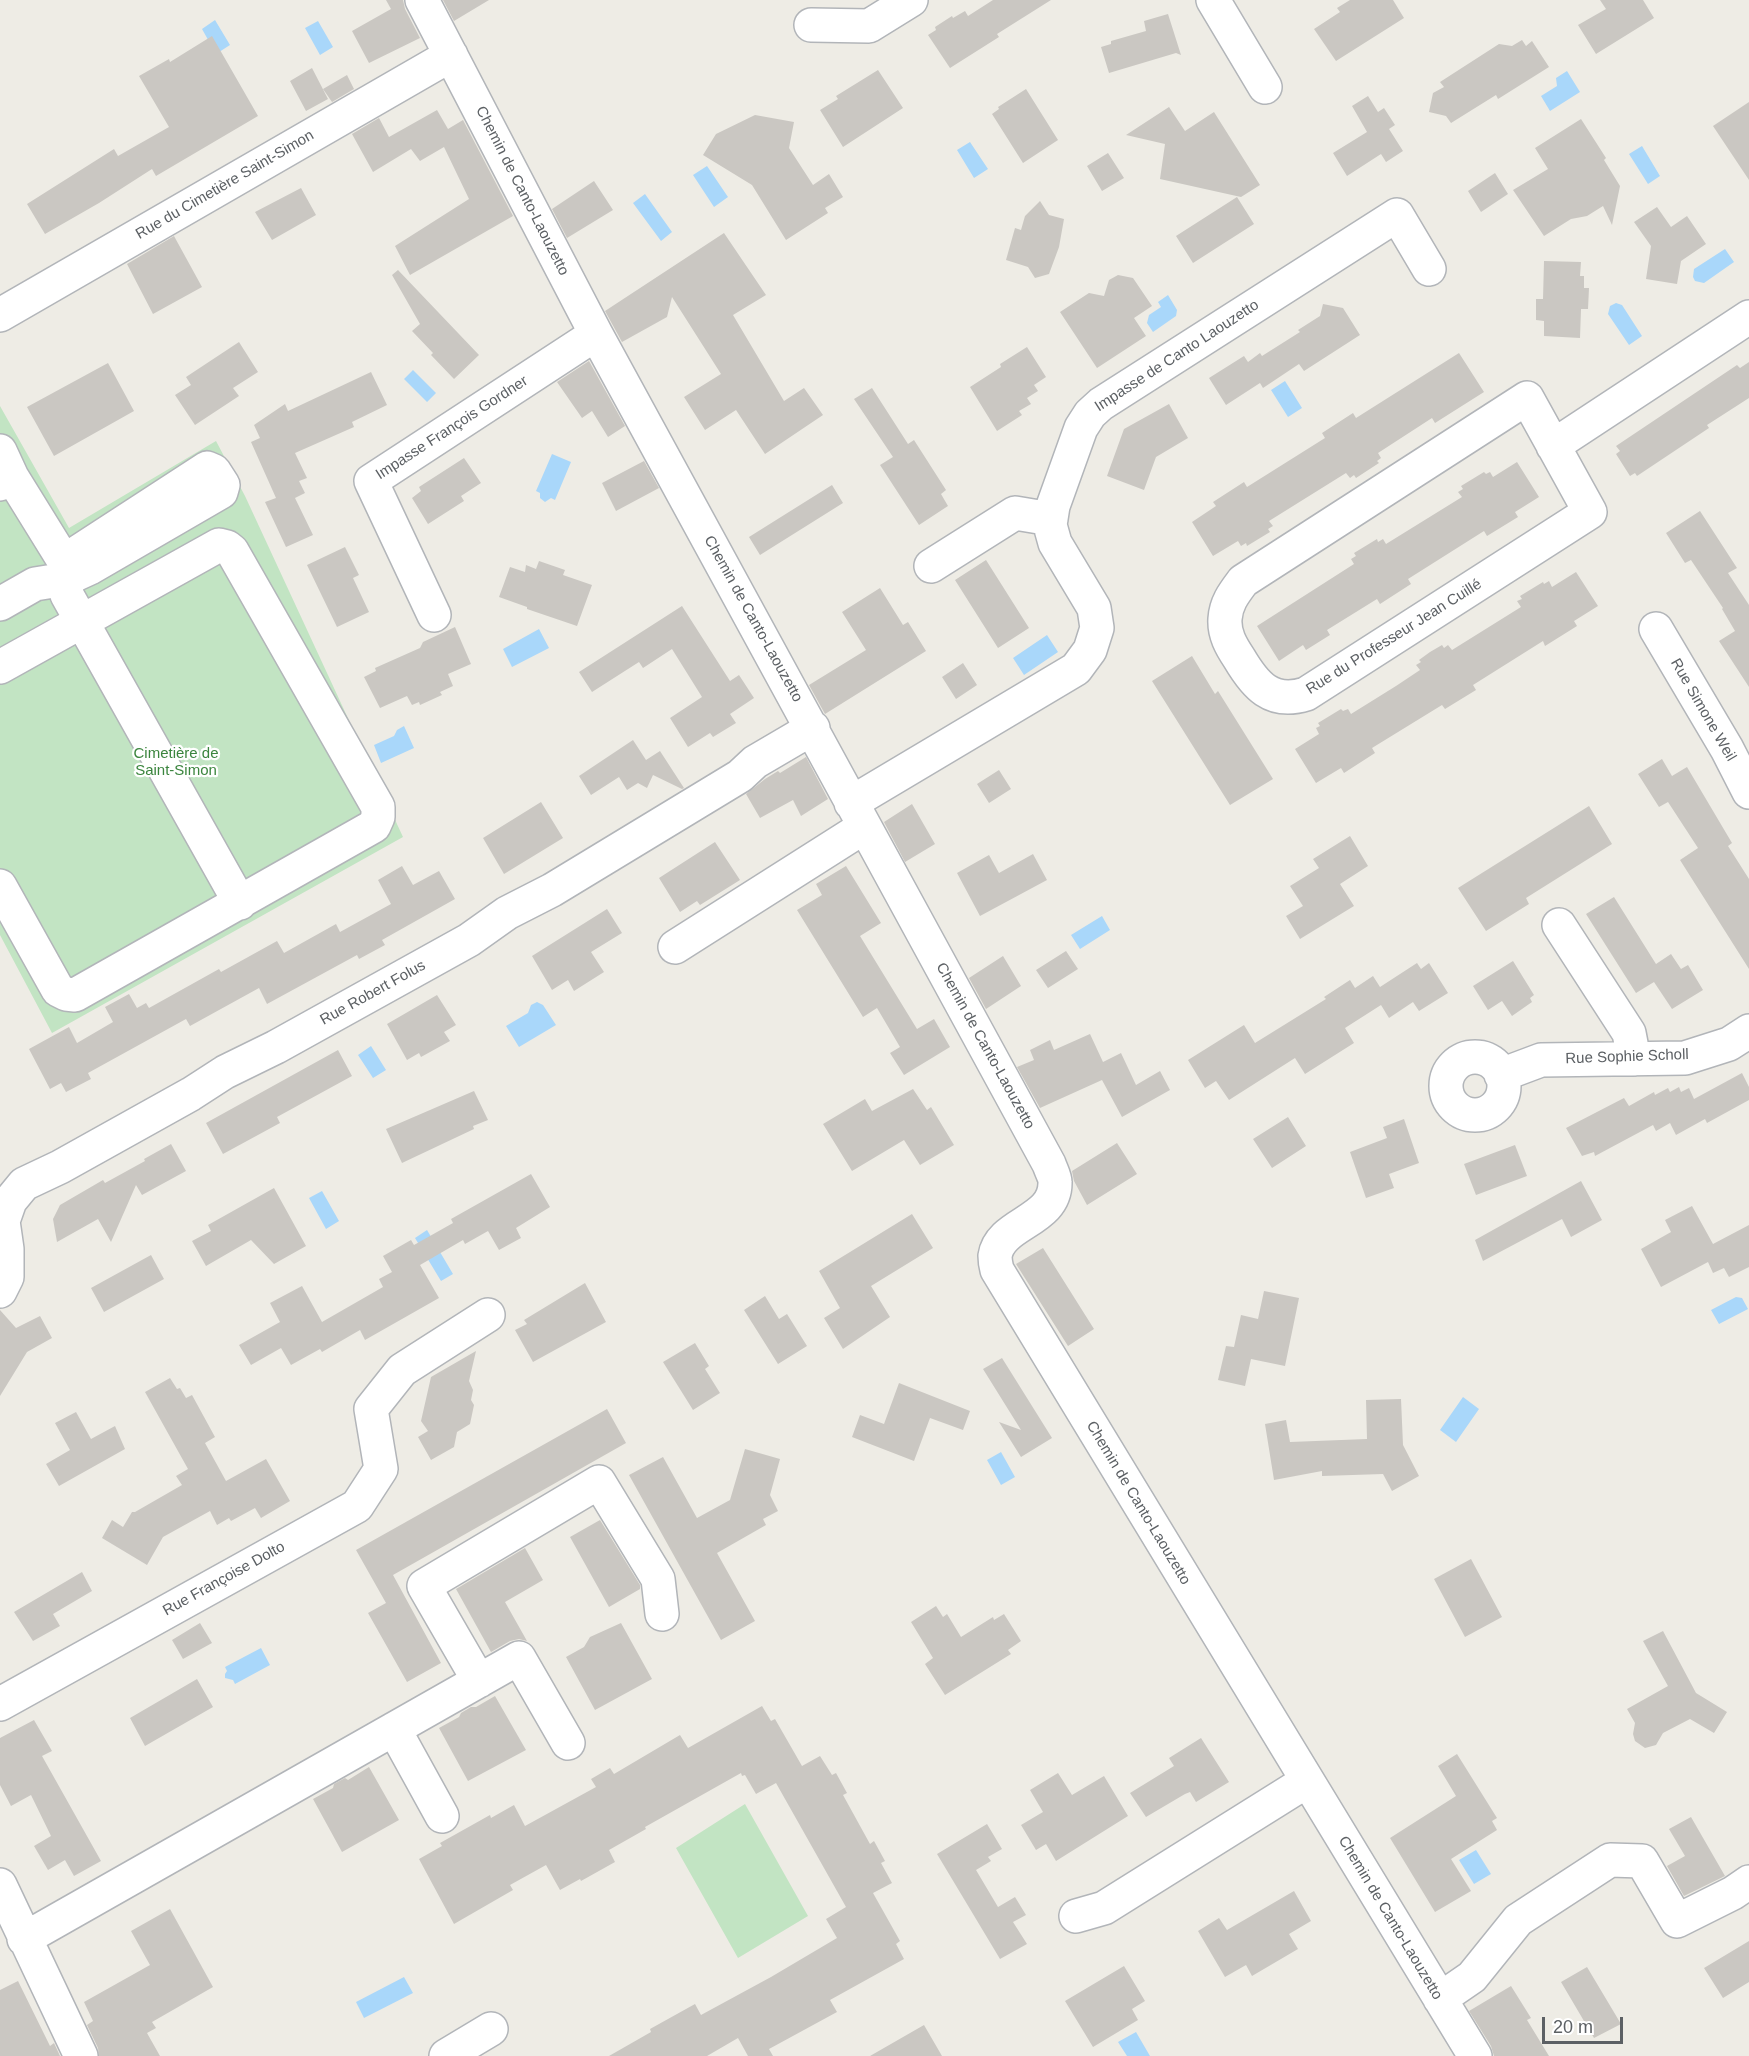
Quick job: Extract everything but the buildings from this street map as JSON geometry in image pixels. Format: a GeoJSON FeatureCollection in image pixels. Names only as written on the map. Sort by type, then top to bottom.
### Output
{"type":"FeatureCollection","features":[{"type":"Feature","properties":{"kind":"street","name":"Chemin de Canto-Laouzetto"},"geometry":{"type":"LineString","coordinates":[[422,0],[596,334],[1049,1164],[1056,1181],[1053,1197],[1043,1211],[1007,1236],[999,1245],[995,1257],[997,1270],[1475,2056]]}},
{"type":"Feature","properties":{"kind":"street"},"geometry":{"type":"LineString","coordinates":[[811,25],[869,26],[911,0]]}},
{"type":"Feature","properties":{"kind":"street"},"geometry":{"type":"LineString","coordinates":[[1213,0],[1265,87]]}},
{"type":"Feature","properties":{"kind":"street","name":"Rue du Cimetière Saint-Simon"},"geometry":{"type":"LineString","coordinates":[[0,315],[451,55]]}},
{"type":"Feature","properties":{"kind":"street","name":"Impasse de Canto Laouzetto"},"geometry":{"type":"LineString","coordinates":[[675,947],[858,815],[1076,669],[1090,650],[1097,628],[1094,608],[1055,543],[1051,519],[1053,506],[1081,428],[1090,414],[1101,404],[1397,215],[1429,269]]}},
{"type":"Feature","properties":{"kind":"street"},"geometry":{"type":"LineString","coordinates":[[1553,446],[1749,317]]}},
{"type":"Feature","properties":{"kind":"street","name":"Impasse François Gordner"},"geometry":{"type":"LineString","coordinates":[[434,615],[371,481],[596,334]]}},
{"type":"Feature","properties":{"kind":"street","name":"Rue du Professeur Jean Cuillé"},"geometry":{"type":"LineString","coordinates":[[1527,398],[1553,446],[1590,512],[1306,694],[1293,698],[1281,697],[1265,691],[1250,678],[1228,640],[1225,619],[1230,598],[1243,581],[1527,398]]}},
{"type":"Feature","properties":{"kind":"street"},"geometry":{"type":"LineString","coordinates":[[4,471],[65,570],[68,595],[240,903]]}},
{"type":"Feature","properties":{"kind":"street"},"geometry":{"type":"LineString","coordinates":[[931,566],[1015,513],[1051,519]]}},
{"type":"Feature","properties":{"kind":"street"},"geometry":{"type":"LineString","coordinates":[[0,667],[219,545],[227,547],[232,551],[378,807],[378,817],[374,826],[75,995],[58,990],[0,886]]}},
{"type":"Feature","properties":{"kind":"street"},"geometry":{"type":"LineString","coordinates":[[0,604],[34,584],[65,570]]}},
{"type":"Feature","properties":{"kind":"street","name":"Rue Simone Weil"},"geometry":{"type":"LineString","coordinates":[[1656,629],[1727,749],[1749,792]]}},
{"type":"Feature","properties":{"kind":"street","name":"Rue Robert Folus"},"geometry":{"type":"LineString","coordinates":[[0,1291],[7,1277],[8,1249],[3,1221],[10,1201],[24,1184],[60,1167],[190,1094],[225,1071],[276,1047],[469,940],[507,913],[552,890],[740,776],[755,762],[813,728]]}},
{"type":"Feature","properties":{"kind":"street"},"geometry":{"type":"LineString","coordinates":[[1560,926],[1629,1033],[1634,1059]]}},
{"type":"Feature","properties":{"kind":"street","name":"Rue Sophie Scholl"},"geometry":{"type":"LineString","coordinates":[[1501,1076],[1541,1060],[1685,1058],[1729,1044],[1749,1031]]}},
{"type":"Feature","properties":{"kind":"street","name":"Rue Françoise Dolto"},"geometry":{"type":"LineString","coordinates":[[0,1704],[357,1506],[381,1469],[371,1409],[402,1370],[488,1315]]}},
{"type":"Feature","properties":{"kind":"street"},"geometry":{"type":"LineString","coordinates":[[479,1681],[424,1586],[599,1482],[658,1579],[662,1614]]}},
{"type":"Feature","properties":{"kind":"street"},"geometry":{"type":"LineString","coordinates":[[24,1939],[519,1658],[568,1743]]}},
{"type":"Feature","properties":{"kind":"street"},"geometry":{"type":"LineString","coordinates":[[394,1729],[442,1816]]}},
{"type":"Feature","properties":{"kind":"street"},"geometry":{"type":"LineString","coordinates":[[1076,1916],[1104,1908],[1307,1781]]}},
{"type":"Feature","properties":{"kind":"street"},"geometry":{"type":"LineString","coordinates":[[1440,1999],[1472,1977],[1518,1920],[1610,1860],[1642,1861],[1677,1921],[1733,1893],[1749,1882]]}},
{"type":"Feature","properties":{"kind":"street"},"geometry":{"type":"LineString","coordinates":[[0,1885],[81,2056]]}},
{"type":"Feature","properties":{"kind":"street"},"geometry":{"type":"LineString","coordinates":[[446,2056],[491,2029]]}},
{"type":"Feature","properties":{"kind":"green space","name":"Cimetière de Saint-Simon"},"geometry":{"type":"Polygon","coordinates":[[[0,406],[69,528],[216,441],[245,496],[403,837],[52,1033],[0,935],[0,406]]]}},
{"type":"Feature","properties":{"kind":"green space"},"geometry":{"type":"Polygon","coordinates":[[[745,1804],[808,1916],[738,1958],[676,1848],[745,1804]]]}},
{"type":"Feature","properties":{"kind":"water"},"geometry":{"type":"Polygon","coordinates":[[[215,20],[230,45],[216,54],[202,29],[215,20]]]}},
{"type":"Feature","properties":{"kind":"water"},"geometry":{"type":"Polygon","coordinates":[[[318,21],[333,47],[320,55],[305,28],[318,21]]]}},
{"type":"Feature","properties":{"kind":"water"},"geometry":{"type":"Polygon","coordinates":[[[1567,71],[1580,92],[1550,111],[1541,96],[1557,86],[1556,78],[1567,71]]]}},
{"type":"Feature","properties":{"kind":"water"},"geometry":{"type":"Polygon","coordinates":[[[970,142],[988,169],[974,178],[957,150],[970,142]]]}},
{"type":"Feature","properties":{"kind":"water"},"geometry":{"type":"Polygon","coordinates":[[[1642,146],[1660,176],[1648,184],[1629,154],[1642,146]]]}},
{"type":"Feature","properties":{"kind":"water"},"geometry":{"type":"Polygon","coordinates":[[[707,166],[728,197],[714,207],[693,175],[707,166]]]}},
{"type":"Feature","properties":{"kind":"water"},"geometry":{"type":"Polygon","coordinates":[[[645,194],[672,232],[661,241],[633,203],[645,194]]]}},
{"type":"Feature","properties":{"kind":"water"},"geometry":{"type":"Polygon","coordinates":[[[1725,249],[1734,262],[1704,283],[1695,281],[1694,269],[1725,249]]]}},
{"type":"Feature","properties":{"kind":"water"},"geometry":{"type":"Polygon","coordinates":[[[1168,295],[1177,310],[1176,316],[1153,332],[1147,323],[1149,315],[1161,307],[1158,302],[1168,295]]]}},
{"type":"Feature","properties":{"kind":"water"},"geometry":{"type":"Polygon","coordinates":[[[1616,303],[1622,305],[1642,336],[1629,345],[1608,314],[1610,306],[1616,303]]]}},
{"type":"Feature","properties":{"kind":"water"},"geometry":{"type":"Polygon","coordinates":[[[413,370],[436,393],[427,402],[404,379],[413,370]]]}},
{"type":"Feature","properties":{"kind":"water"},"geometry":{"type":"Polygon","coordinates":[[[1285,381],[1302,408],[1288,417],[1271,390],[1285,381]]]}},
{"type":"Feature","properties":{"kind":"water"},"geometry":{"type":"Polygon","coordinates":[[[552,454],[571,462],[555,500],[551,498],[545,502],[540,498],[540,493],[536,491],[552,454]]]}},
{"type":"Feature","properties":{"kind":"water"},"geometry":{"type":"Polygon","coordinates":[[[539,629],[549,648],[512,667],[503,649],[539,629]]]}},
{"type":"Feature","properties":{"kind":"water"},"geometry":{"type":"Polygon","coordinates":[[[1047,635],[1058,652],[1024,675],[1013,658],[1047,635]]]}},
{"type":"Feature","properties":{"kind":"water"},"geometry":{"type":"Polygon","coordinates":[[[404,726],[414,748],[381,763],[374,745],[394,736],[397,730],[404,726]]]}},
{"type":"Feature","properties":{"kind":"water"},"geometry":{"type":"Polygon","coordinates":[[[1102,916],[1110,930],[1080,949],[1071,935],[1102,916]]]}},
{"type":"Feature","properties":{"kind":"water"},"geometry":{"type":"Polygon","coordinates":[[[537,1002],[543,1005],[556,1025],[519,1047],[506,1026],[528,1013],[531,1005],[537,1002]]]}},
{"type":"Feature","properties":{"kind":"water"},"geometry":{"type":"Polygon","coordinates":[[[371,1046],[386,1070],[373,1078],[358,1055],[371,1046]]]}},
{"type":"Feature","properties":{"kind":"water"},"geometry":{"type":"Polygon","coordinates":[[[322,1191],[339,1221],[326,1229],[309,1198],[322,1191]]]}},
{"type":"Feature","properties":{"kind":"water"},"geometry":{"type":"Polygon","coordinates":[[[427,1230],[453,1274],[441,1281],[415,1238],[427,1230]]]}},
{"type":"Feature","properties":{"kind":"water"},"geometry":{"type":"Polygon","coordinates":[[[1736,1297],[1742,1298],[1748,1309],[1719,1324],[1711,1310],[1736,1297]]]}},
{"type":"Feature","properties":{"kind":"water"},"geometry":{"type":"Polygon","coordinates":[[[1463,1397],[1479,1409],[1456,1442],[1440,1430],[1463,1397]]]}},
{"type":"Feature","properties":{"kind":"water"},"geometry":{"type":"Polygon","coordinates":[[[1001,1452],[1015,1477],[1001,1485],[987,1460],[1001,1452]]]}},
{"type":"Feature","properties":{"kind":"water"},"geometry":{"type":"Polygon","coordinates":[[[261,1648],[270,1665],[235,1684],[233,1680],[225,1678],[227,1671],[225,1667],[261,1648]]]}},
{"type":"Feature","properties":{"kind":"water"},"geometry":{"type":"Polygon","coordinates":[[[1476,1850],[1491,1874],[1474,1884],[1459,1860],[1476,1850]]]}},
{"type":"Feature","properties":{"kind":"water"},"geometry":{"type":"Polygon","coordinates":[[[404,1977],[413,1993],[364,2018],[356,2002],[404,1977]]]}},
{"type":"Feature","properties":{"kind":"water"},"geometry":{"type":"Polygon","coordinates":[[[1136,2032],[1150,2056],[1127,2056],[1118,2042],[1136,2032]]]}}]}
